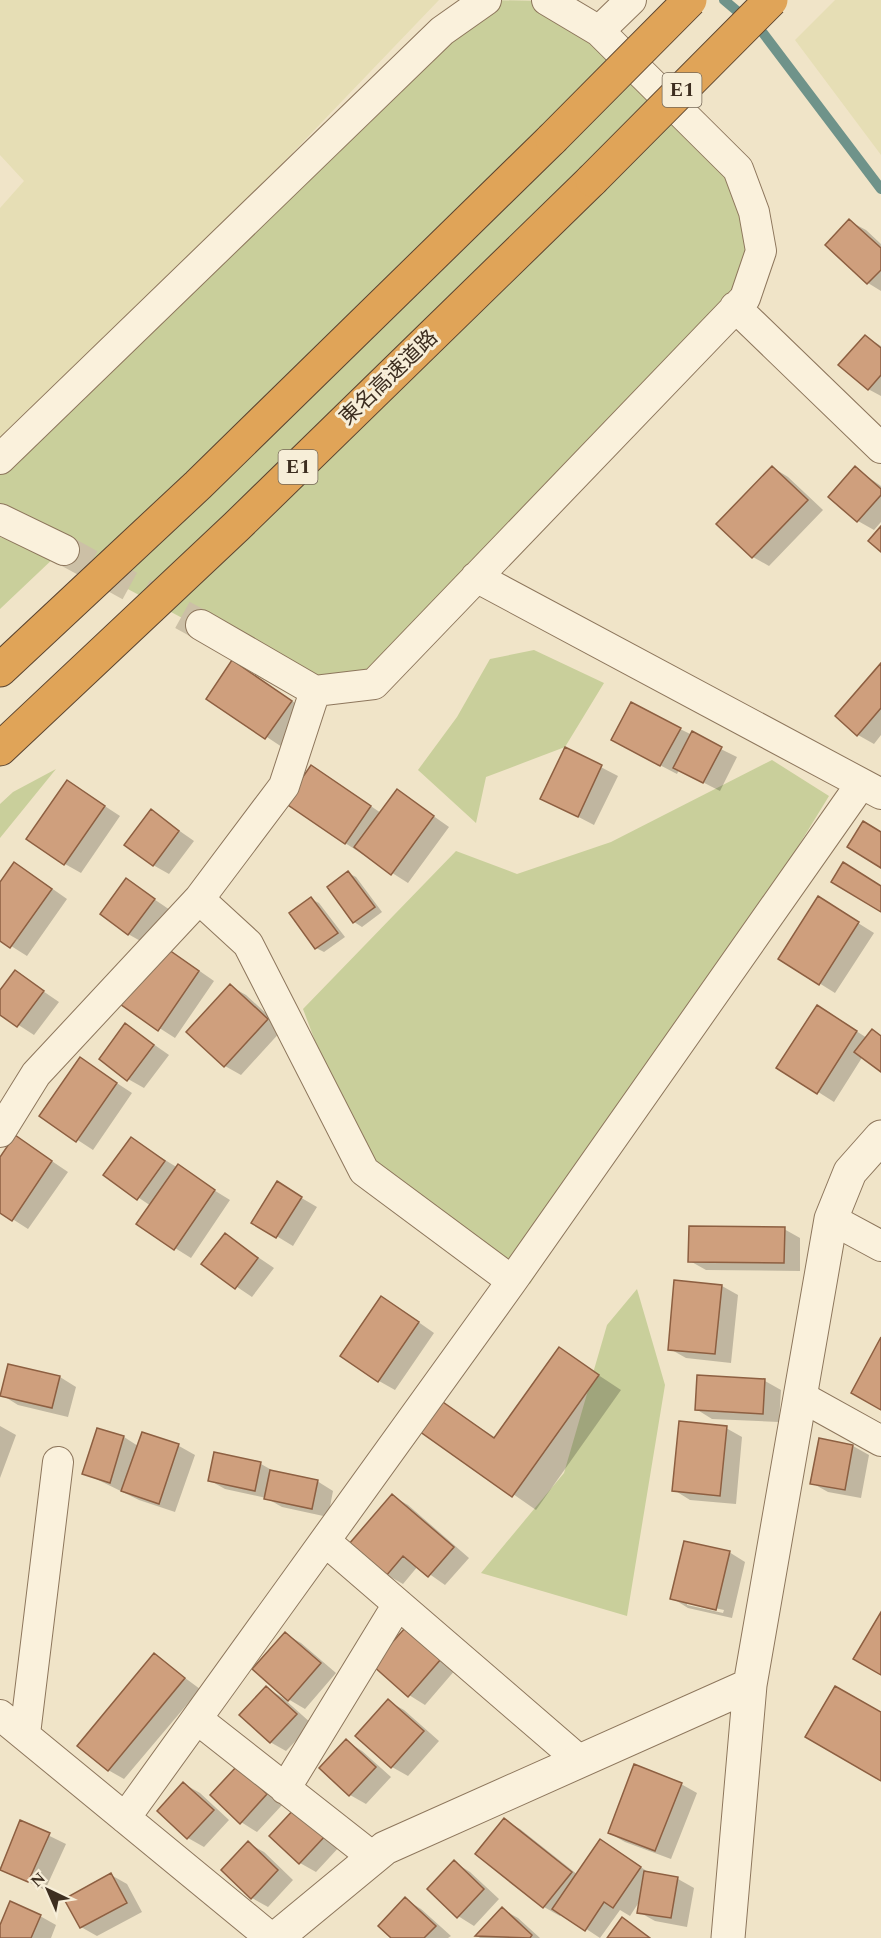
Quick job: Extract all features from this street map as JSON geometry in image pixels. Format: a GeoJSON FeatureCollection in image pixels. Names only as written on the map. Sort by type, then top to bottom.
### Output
{"type":"FeatureCollection","features":[{"type":"Feature","properties":{"kind":"highway","name":"E1"},"geometry":{"type":"LineString","coordinates":[[0,670],[198,485],[552,139],[690,0]]}},
{"type":"Feature","properties":{"kind":"highway","name":"東名高速道路"},"geometry":{"type":"LineString","coordinates":[[0,749],[237,526],[592,180],[771,0]]}},
{"type":"Feature","properties":{"kind":"street"},"geometry":{"type":"LineString","coordinates":[[0,459],[442,31],[486,0]]}},
{"type":"Feature","properties":{"kind":"street"},"geometry":{"type":"LineString","coordinates":[[201,625],[315,691],[374,684],[744,298],[761,251],[754,212],[738,169],[599,31],[547,0]]}},
{"type":"Feature","properties":{"kind":"street"},"geometry":{"type":"LineString","coordinates":[[599,31],[631,0]]}},
{"type":"Feature","properties":{"kind":"street"},"geometry":{"type":"LineString","coordinates":[[735,307],[881,448]]}},
{"type":"Feature","properties":{"kind":"street"},"geometry":{"type":"LineString","coordinates":[[0,519],[64,550]]}},
{"type":"Feature","properties":{"kind":"street"},"geometry":{"type":"LineString","coordinates":[[125,1818],[512,1281],[871,789],[476,578]]}},
{"type":"Feature","properties":{"kind":"street"},"geometry":{"type":"LineString","coordinates":[[0,1132],[36,1074],[199,899],[284,786],[315,691]]}},
{"type":"Feature","properties":{"kind":"street"},"geometry":{"type":"LineString","coordinates":[[199,899],[248,944],[363,1171],[512,1281]]}},
{"type":"Feature","properties":{"kind":"street"},"geometry":{"type":"LineString","coordinates":[[729,1938],[750,1685],[831,1219],[850,1172],[881,1137]]}},
{"type":"Feature","properties":{"kind":"street"},"geometry":{"type":"LineString","coordinates":[[831,1219],[881,1246]]}},
{"type":"Feature","properties":{"kind":"street"},"geometry":{"type":"LineString","coordinates":[[800,1396],[881,1441]]}},
{"type":"Feature","properties":{"kind":"street"},"geometry":{"type":"LineString","coordinates":[[25,1734],[58,1462]]}},
{"type":"Feature","properties":{"kind":"street"},"geometry":{"type":"LineString","coordinates":[[325,1541],[580,1761]]}},
{"type":"Feature","properties":{"kind":"street"},"geometry":{"type":"LineString","coordinates":[[285,1789],[398,1604]]}},
{"type":"Feature","properties":{"kind":"street"},"geometry":{"type":"LineString","coordinates":[[276,1938],[385,1848],[750,1685]]}},
{"type":"Feature","properties":{"kind":"street"},"geometry":{"type":"LineString","coordinates":[[0,1715],[271,1938]]}},
{"type":"Feature","properties":{"kind":"street"},"geometry":{"type":"LineString","coordinates":[[197,1719],[374,1858]]}},
{"type":"Feature","properties":{"kind":"shaded area"},"geometry":{"type":"Polygon","coordinates":[[[0,0],[439,0],[0,458],[0,208],[24,181],[0,155],[0,0]]]}},
{"type":"Feature","properties":{"kind":"shaded area"},"geometry":{"type":"Polygon","coordinates":[[[835,0],[881,0],[881,155],[795,40],[835,0]]]}},
{"type":"Feature","properties":{"kind":"green space"},"geometry":{"type":"Polygon","coordinates":[[[486,0],[549,1],[738,169],[761,251],[745,298],[374,684],[276,668],[0,521],[0,459],[486,0]]]}},
{"type":"Feature","properties":{"kind":"green space"},"geometry":{"type":"Polygon","coordinates":[[[0,537],[57,555],[0,609],[0,537]]]}},
{"type":"Feature","properties":{"kind":"green space"},"geometry":{"type":"Polygon","coordinates":[[[534,650],[604,683],[565,747],[486,777],[476,823],[418,770],[457,717],[490,659],[534,650]]]}},
{"type":"Feature","properties":{"kind":"green space"},"geometry":{"type":"Polygon","coordinates":[[[772,760],[829,796],[530,1284],[364,1171],[303,1009],[456,851],[517,874],[611,842],[772,760]]]}},
{"type":"Feature","properties":{"kind":"green space"},"geometry":{"type":"Polygon","coordinates":[[[56,769],[0,838],[0,804],[13,792],[56,769]]]}},
{"type":"Feature","properties":{"kind":"green space"},"geometry":{"type":"Polygon","coordinates":[[[637,1289],[665,1385],[627,1616],[481,1573],[564,1473],[607,1325],[637,1289]]]}},
{"type":"Feature","properties":{"kind":"building"},"geometry":{"type":"Polygon","coordinates":[[[849,219],[881,248],[881,270],[867,284],[825,245],[849,219]]]}},
{"type":"Feature","properties":{"kind":"building"},"geometry":{"type":"Polygon","coordinates":[[[865,335],[881,348],[881,375],[868,390],[838,365],[865,335]]]}},
{"type":"Feature","properties":{"kind":"building"},"geometry":{"type":"Polygon","coordinates":[[[772,466],[808,500],[752,558],[716,524],[772,466]]]}},
{"type":"Feature","properties":{"kind":"building"},"geometry":{"type":"Polygon","coordinates":[[[855,466],[881,489],[881,495],[857,522],[828,497],[855,466]]]}},
{"type":"Feature","properties":{"kind":"building"},"geometry":{"type":"Polygon","coordinates":[[[881,526],[881,552],[868,541],[881,526]]]}},
{"type":"Feature","properties":{"kind":"building"},"geometry":{"type":"Polygon","coordinates":[[[232,660],[292,701],[265,739],[206,699],[232,660]]]}},
{"type":"Feature","properties":{"kind":"building"},"geometry":{"type":"Polygon","coordinates":[[[881,663],[881,708],[857,736],[835,716],[881,663]]]}},
{"type":"Feature","properties":{"kind":"building"},"geometry":{"type":"Polygon","coordinates":[[[631,702],[681,728],[660,766],[611,740],[631,702]]]}},
{"type":"Feature","properties":{"kind":"building"},"geometry":{"type":"Polygon","coordinates":[[[692,731],[722,747],[703,783],[673,768],[692,731]]]}},
{"type":"Feature","properties":{"kind":"building"},"geometry":{"type":"Polygon","coordinates":[[[565,747],[602,765],[578,817],[540,799],[565,747]]]}},
{"type":"Feature","properties":{"kind":"building"},"geometry":{"type":"Polygon","coordinates":[[[311,765],[371,806],[345,844],[285,803],[311,765]]]}},
{"type":"Feature","properties":{"kind":"building"},"geometry":{"type":"Polygon","coordinates":[[[67,780],[105,806],[64,865],[26,839],[67,780]]]}},
{"type":"Feature","properties":{"kind":"building"},"geometry":{"type":"Polygon","coordinates":[[[397,789],[434,816],[391,875],[354,847],[397,789]]]}},
{"type":"Feature","properties":{"kind":"building"},"geometry":{"type":"Polygon","coordinates":[[[151,809],[179,831],[153,866],[124,845],[151,809]]]}},
{"type":"Feature","properties":{"kind":"building"},"geometry":{"type":"Polygon","coordinates":[[[863,821],[881,832],[881,868],[847,847],[863,821]]]}},
{"type":"Feature","properties":{"kind":"building"},"geometry":{"type":"Polygon","coordinates":[[[14,862],[52,889],[10,948],[0,941],[0,882],[14,862]]]}},
{"type":"Feature","properties":{"kind":"building"},"geometry":{"type":"Polygon","coordinates":[[[843,862],[881,886],[881,912],[831,882],[843,862]]]}},
{"type":"Feature","properties":{"kind":"building"},"geometry":{"type":"Polygon","coordinates":[[[348,871],[375,907],[353,923],[327,887],[348,871]]]}},
{"type":"Feature","properties":{"kind":"building"},"geometry":{"type":"Polygon","coordinates":[[[126,878],[155,899],[128,935],[100,914],[126,878]]]}},
{"type":"Feature","properties":{"kind":"building"},"geometry":{"type":"Polygon","coordinates":[[[818,896],[859,922],[819,985],[778,959],[818,896]]]}},
{"type":"Feature","properties":{"kind":"building"},"geometry":{"type":"Polygon","coordinates":[[[311,897],[338,933],[315,949],[289,913],[311,897]]]}},
{"type":"Feature","properties":{"kind":"building"},"geometry":{"type":"Polygon","coordinates":[[[162,945],[199,971],[158,1031],[120,1004],[162,945]]]}},
{"type":"Feature","properties":{"kind":"building"},"geometry":{"type":"Polygon","coordinates":[[[15,970],[44,991],[17,1027],[0,1015],[0,990],[15,970]]]}},
{"type":"Feature","properties":{"kind":"building"},"geometry":{"type":"Polygon","coordinates":[[[230,984],[268,1019],[224,1067],[186,1032],[230,984]]]}},
{"type":"Feature","properties":{"kind":"building"},"geometry":{"type":"Polygon","coordinates":[[[817,1005],[857,1031],[817,1094],[776,1068],[817,1005]]]}},
{"type":"Feature","properties":{"kind":"building"},"geometry":{"type":"Polygon","coordinates":[[[125,1023],[154,1045],[127,1081],[99,1059],[125,1023]]]}},
{"type":"Feature","properties":{"kind":"building"},"geometry":{"type":"Polygon","coordinates":[[[872,1029],[881,1036],[881,1072],[854,1052],[872,1029]]]}},
{"type":"Feature","properties":{"kind":"building"},"geometry":{"type":"Polygon","coordinates":[[[80,1057],[117,1083],[76,1142],[39,1116],[80,1057]]]}},
{"type":"Feature","properties":{"kind":"building"},"geometry":{"type":"Polygon","coordinates":[[[15,1135],[52,1161],[12,1221],[0,1213],[0,1157],[15,1135]]]}},
{"type":"Feature","properties":{"kind":"building"},"geometry":{"type":"Polygon","coordinates":[[[131,1137],[165,1161],[137,1200],[103,1175],[131,1137]]]}},
{"type":"Feature","properties":{"kind":"building"},"geometry":{"type":"Polygon","coordinates":[[[178,1164],[215,1190],[174,1250],[136,1224],[178,1164]]]}},
{"type":"Feature","properties":{"kind":"building"},"geometry":{"type":"Polygon","coordinates":[[[277,1181],[302,1197],[276,1238],[251,1223],[277,1181]]]}},
{"type":"Feature","properties":{"kind":"building"},"geometry":{"type":"Polygon","coordinates":[[[689,1226],[785,1227],[784,1263],[688,1262],[689,1226]]]}},
{"type":"Feature","properties":{"kind":"building"},"geometry":{"type":"Polygon","coordinates":[[[225,1233],[258,1258],[235,1289],[201,1264],[225,1233]]]}},
{"type":"Feature","properties":{"kind":"building"},"geometry":{"type":"Polygon","coordinates":[[[674,1280],[722,1285],[715,1354],[668,1350],[674,1280]]]}},
{"type":"Feature","properties":{"kind":"building"},"geometry":{"type":"Polygon","coordinates":[[[381,1296],[419,1322],[378,1382],[340,1356],[381,1296]]]}},
{"type":"Feature","properties":{"kind":"building"},"geometry":{"type":"Polygon","coordinates":[[[881,1337],[881,1410],[851,1393],[881,1337]]]}},
{"type":"Feature","properties":{"kind":"building"},"geometry":{"type":"Polygon","coordinates":[[[559,1347],[599,1375],[512,1497],[419,1431],[440,1400],[494,1438],[559,1347]]]}},
{"type":"Feature","properties":{"kind":"building"},"geometry":{"type":"Polygon","coordinates":[[[8,1364],[60,1376],[52,1408],[0,1396],[8,1364]]]}},
{"type":"Feature","properties":{"kind":"building"},"geometry":{"type":"Polygon","coordinates":[[[697,1375],[765,1379],[763,1414],[695,1410],[697,1375]]]}},
{"type":"Feature","properties":{"kind":"building"},"geometry":{"type":"Polygon","coordinates":[[[679,1421],[727,1426],[720,1496],[672,1491],[679,1421]]]}},
{"type":"Feature","properties":{"kind":"building"},"geometry":{"type":"Polygon","coordinates":[[[97,1428],[124,1436],[110,1483],[82,1474],[97,1428]]]}},
{"type":"Feature","properties":{"kind":"building"},"geometry":{"type":"Polygon","coordinates":[[[142,1432],[179,1444],[159,1504],[121,1491],[142,1432]]]}},
{"type":"Feature","properties":{"kind":"building"},"geometry":{"type":"Polygon","coordinates":[[[819,1438],[853,1445],[845,1490],[810,1484],[819,1438]]]}},
{"type":"Feature","properties":{"kind":"building"},"geometry":{"type":"Polygon","coordinates":[[[214,1452],[261,1462],[255,1491],[208,1481],[214,1452]]]}},
{"type":"Feature","properties":{"kind":"building"},"geometry":{"type":"Polygon","coordinates":[[[270,1470],[318,1480],[312,1509],[264,1499],[270,1470]]]}},
{"type":"Feature","properties":{"kind":"building"},"geometry":{"type":"Polygon","coordinates":[[[392,1494],[454,1547],[428,1577],[403,1556],[386,1576],[349,1544],[392,1494]]]}},
{"type":"Feature","properties":{"kind":"building"},"geometry":{"type":"Polygon","coordinates":[[[684,1541],[730,1551],[716,1610],[670,1599],[684,1541]]]}},
{"type":"Feature","properties":{"kind":"building"},"geometry":{"type":"Polygon","coordinates":[[[881,1612],[881,1675],[853,1659],[881,1612]]]}},
{"type":"Feature","properties":{"kind":"building"},"geometry":{"type":"Polygon","coordinates":[[[405,1628],[441,1659],[408,1697],[372,1665],[405,1628]]]}},
{"type":"Feature","properties":{"kind":"building"},"geometry":{"type":"Polygon","coordinates":[[[285,1632],[321,1663],[288,1701],[252,1669],[285,1632]]]}},
{"type":"Feature","properties":{"kind":"building"},"geometry":{"type":"Polygon","coordinates":[[[154,1653],[185,1678],[108,1771],[77,1746],[154,1653]]]}},
{"type":"Feature","properties":{"kind":"building"},"geometry":{"type":"Polygon","coordinates":[[[266,1686],[297,1714],[270,1743],[239,1715],[266,1686]]]}},
{"type":"Feature","properties":{"kind":"building"},"geometry":{"type":"Polygon","coordinates":[[[835,1686],[881,1712],[881,1781],[805,1737],[835,1686]]]}},
{"type":"Feature","properties":{"kind":"building"},"geometry":{"type":"Polygon","coordinates":[[[388,1699],[424,1731],[391,1768],[355,1736],[388,1699]]]}},
{"type":"Feature","properties":{"kind":"building"},"geometry":{"type":"Polygon","coordinates":[[[346,1739],[376,1767],[349,1796],[319,1768],[346,1739]]]}},
{"type":"Feature","properties":{"kind":"building"},"geometry":{"type":"Polygon","coordinates":[[[634,1764],[682,1783],[655,1851],[608,1833],[634,1764]]]}},
{"type":"Feature","properties":{"kind":"building"},"geometry":{"type":"Polygon","coordinates":[[[237,1766],[267,1794],[240,1824],[210,1795],[237,1766]]]}},
{"type":"Feature","properties":{"kind":"building"},"geometry":{"type":"Polygon","coordinates":[[[183,1782],[214,1810],[187,1839],[157,1811],[183,1782]]]}},
{"type":"Feature","properties":{"kind":"building"},"geometry":{"type":"Polygon","coordinates":[[[296,1807],[326,1835],[299,1864],[269,1836],[296,1807]]]}},
{"type":"Feature","properties":{"kind":"building"},"geometry":{"type":"Polygon","coordinates":[[[504,1818],[572,1872],[543,1908],[475,1854],[504,1818]]]}},
{"type":"Feature","properties":{"kind":"building"},"geometry":{"type":"Polygon","coordinates":[[[20,1820],[50,1833],[28,1882],[0,1870],[20,1820]]]}},
{"type":"Feature","properties":{"kind":"building"},"geometry":{"type":"Polygon","coordinates":[[[600,1839],[641,1867],[613,1908],[604,1902],[585,1931],[552,1909],[600,1839]]]}},
{"type":"Feature","properties":{"kind":"building"},"geometry":{"type":"Polygon","coordinates":[[[248,1841],[278,1870],[251,1899],[221,1870],[248,1841]]]}},
{"type":"Feature","properties":{"kind":"building"},"geometry":{"type":"Polygon","coordinates":[[[454,1860],[484,1889],[457,1918],[427,1889],[454,1860]]]}},
{"type":"Feature","properties":{"kind":"building"},"geometry":{"type":"Polygon","coordinates":[[[644,1871],[678,1877],[671,1918],[637,1913],[644,1871]]]}},
{"type":"Feature","properties":{"kind":"building"},"geometry":{"type":"Polygon","coordinates":[[[111,1873],[127,1903],[80,1928],[64,1899],[111,1873]]]}},
{"type":"Feature","properties":{"kind":"building"},"geometry":{"type":"Polygon","coordinates":[[[405,1897],[436,1926],[424,1938],[391,1938],[378,1926],[405,1897]]]}},
{"type":"Feature","properties":{"kind":"building"},"geometry":{"type":"Polygon","coordinates":[[[10,1901],[41,1915],[31,1938],[0,1938],[0,1925],[10,1901]]]}},
{"type":"Feature","properties":{"kind":"building"},"geometry":{"type":"Polygon","coordinates":[[[502,1907],[532,1935],[530,1938],[475,1936],[502,1907]]]}},
{"type":"Feature","properties":{"kind":"building"},"geometry":{"type":"Polygon","coordinates":[[[622,1917],[650,1938],[607,1938],[622,1917]]]}},
{"type":"Feature","properties":{"kind":"waterway"},"geometry":{"type":"LineString","coordinates":[[724,0],[763,33],[881,189]]}},
{"type":"Feature","properties":{"kind":"tunnel"},"geometry":{"type":"LineString","coordinates":[[64,550],[201,625]]}}]}
